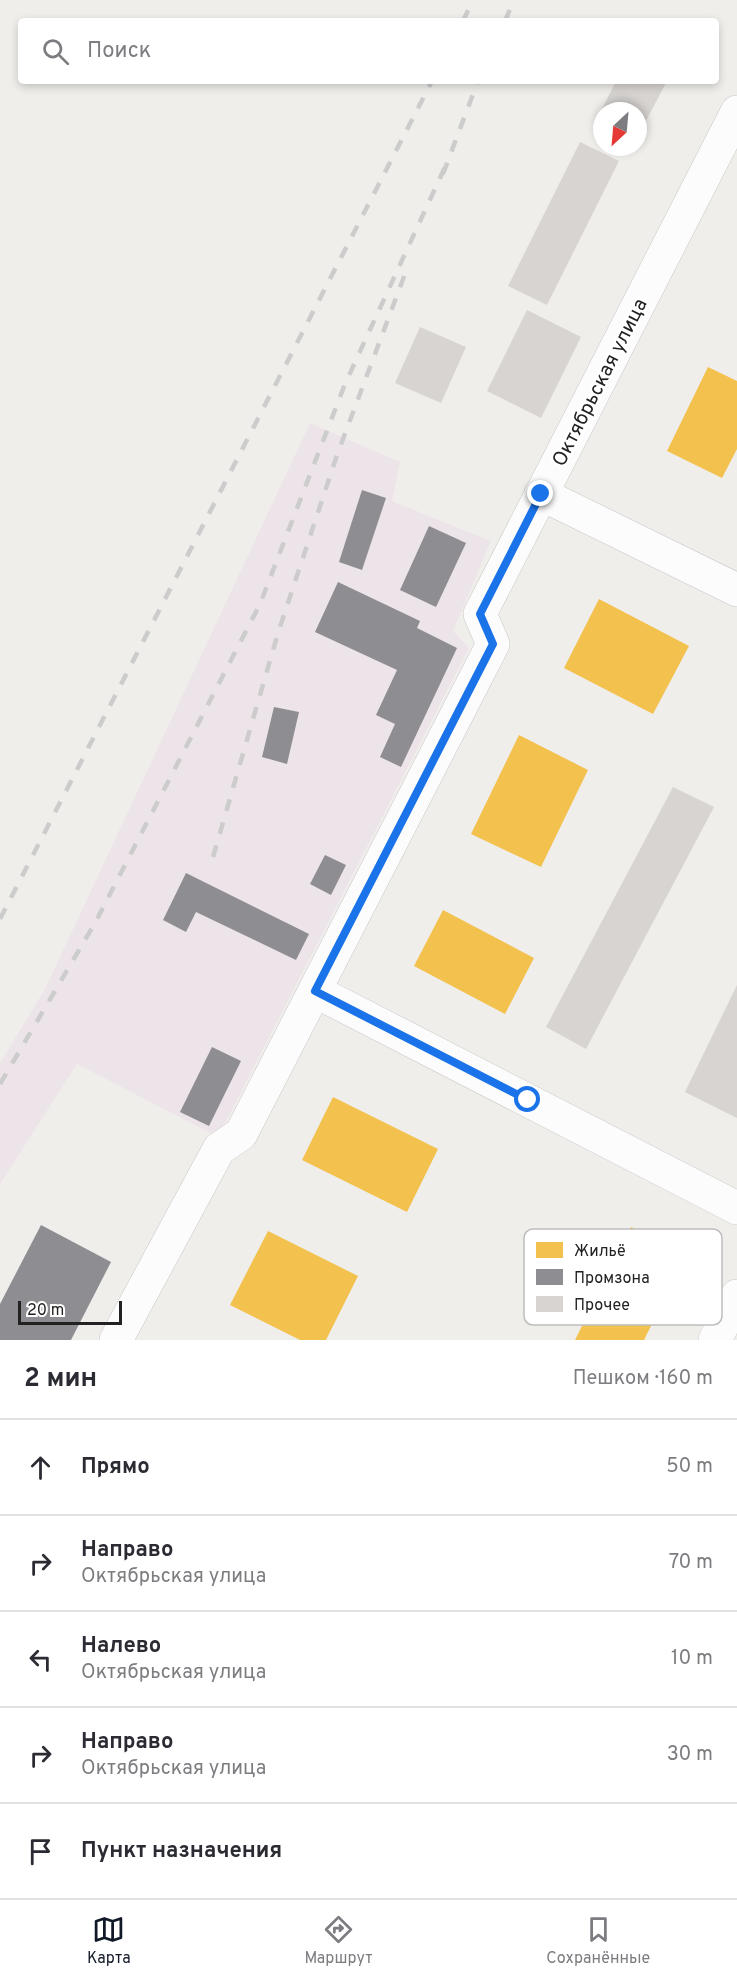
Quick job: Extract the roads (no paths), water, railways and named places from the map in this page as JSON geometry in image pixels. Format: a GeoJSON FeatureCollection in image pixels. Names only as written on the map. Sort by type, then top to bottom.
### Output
{"type":"FeatureCollection","features":[{"type":"Feature","properties":{"kind":"street","name":"Октябрьская улица"},"geometry":{"type":"LineString","coordinates":[[116,1340],[219,1149],[241,1134],[493,644],[480,614],[737,112]]}},
{"type":"Feature","properties":{"kind":"street"},"geometry":{"type":"LineString","coordinates":[[541,494],[735,585]]}},
{"type":"Feature","properties":{"kind":"street"},"geometry":{"type":"LineString","coordinates":[[315,991],[737,1208]]}},
{"type":"Feature","properties":{"kind":"street"},"geometry":{"type":"LineString","coordinates":[[715,1340],[737,1296]]}},
{"type":"Feature","properties":{"kind":"railway"},"geometry":{"type":"LineString","coordinates":[[464,18],[473,0]]}},
{"type":"Feature","properties":{"kind":"railway"},"geometry":{"type":"LineString","coordinates":[[506,18],[514,0]]}},
{"type":"Feature","properties":{"kind":"railway"},"geometry":{"type":"LineString","coordinates":[[0,919],[430,84]]}},
{"type":"Feature","properties":{"kind":"railway"},"geometry":{"type":"LineString","coordinates":[[443,174],[477,84]]}},
{"type":"Feature","properties":{"kind":"railway"},"geometry":{"type":"LineString","coordinates":[[0,1084],[95,923],[260,604],[345,384],[445,167]]}},
{"type":"Feature","properties":{"kind":"railway"},"geometry":{"type":"LineString","coordinates":[[213,857],[278,633],[337,455],[408,266]]}}]}
